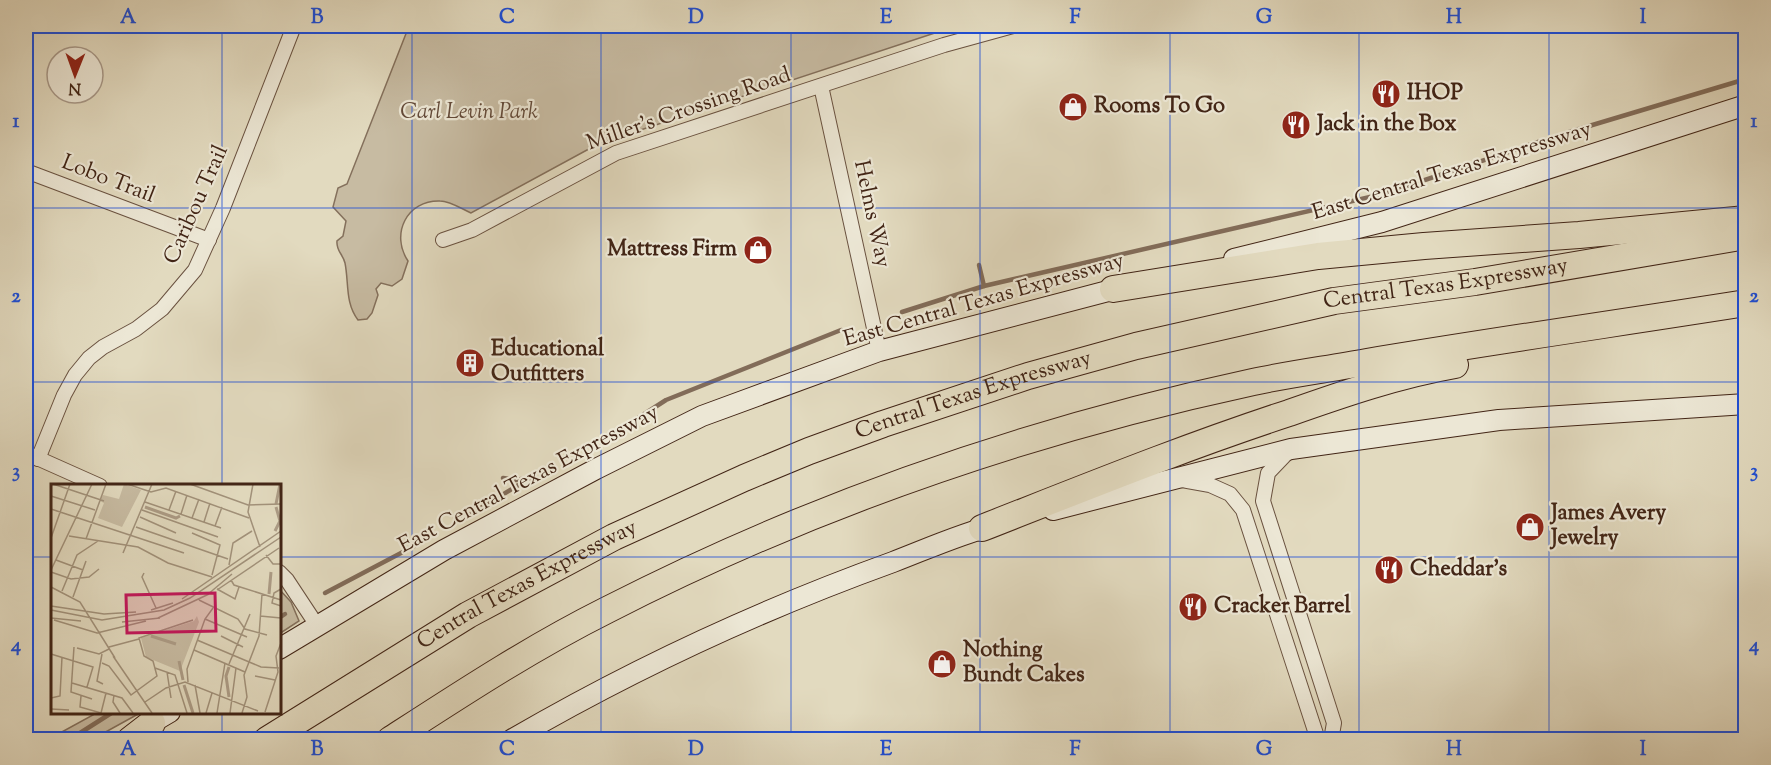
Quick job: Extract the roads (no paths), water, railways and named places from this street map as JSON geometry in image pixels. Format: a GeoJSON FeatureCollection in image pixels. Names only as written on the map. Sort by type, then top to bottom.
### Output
{"type":"FeatureCollection","features":[{"type":"Feature","properties":{"kind":"highway"},"geometry":{"type":"LineString","coordinates":[[1113,289],[1318,256],[1746,219]]}},
{"type":"Feature","properties":{"kind":"highway","name":"Central Texas Expressway"},"geometry":{"type":"LineString","coordinates":[[267,740],[468,615],[614,537],[809,451],[883,424],[1028,376],[1136,346],[1334,301],[1475,282],[1746,236]]}},
{"type":"Feature","properties":{"kind":"highway"},"geometry":{"type":"LineString","coordinates":[[390,740],[506,666],[605,610],[745,544],[855,500],[1015,444],[1110,417],[1253,382],[1439,350],[1746,303]]}},
{"type":"Feature","properties":{"kind":"highway"},"geometry":{"type":"LineString","coordinates":[[982,528],[1206,440],[1423,370],[1685,326],[1719,308]]}},
{"type":"Feature","properties":{"kind":"highway"},"geometry":{"type":"LineString","coordinates":[[130,740],[161,718]]}},
{"type":"Feature","properties":{"kind":"main road","name":"East Central Texas Expressway"},"geometry":{"type":"LineString","coordinates":[[280,648],[444,550],[596,469],[702,416],[879,351],[1113,289],[1383,222],[1746,105]]}},
{"type":"Feature","properties":{"kind":"main road"},"geometry":{"type":"LineString","coordinates":[[1684,125],[1746,121]]}},
{"type":"Feature","properties":{"kind":"main road"},"geometry":{"type":"LineString","coordinates":[[510,740],[654,662],[739,622],[982,528],[1290,449],[1499,420],[1746,404]]}},
{"type":"Feature","properties":{"kind":"main road"},"geometry":{"type":"LineString","coordinates":[[122,740],[161,718]]}},
{"type":"Feature","properties":{"kind":"street","name":"Caribou Trail"},"geometry":{"type":"LineString","coordinates":[[32,456],[75,375],[89,358],[103,347],[136,329],[162,309],[195,270],[294,26]]}},
{"type":"Feature","properties":{"kind":"street","name":"Miller's Crossing Road"},"geometry":{"type":"LineString","coordinates":[[443,240],[472,230],[616,153],[944,45],[1013,26]]}},
{"type":"Feature","properties":{"kind":"street","name":"Helms Way"},"geometry":{"type":"LineString","coordinates":[[822,86],[879,351]]}},
{"type":"Feature","properties":{"kind":"street","name":"Lobo Trail"},"geometry":{"type":"LineString","coordinates":[[26,171],[209,240]]}},
{"type":"Feature","properties":{"kind":"street"},"geometry":{"type":"LineString","coordinates":[[1290,449],[1269,473],[1263,501],[1334,723],[1331,740]]}},
{"type":"Feature","properties":{"kind":"street"},"geometry":{"type":"LineString","coordinates":[[32,456],[95,484]]}},
{"type":"Feature","properties":{"kind":"street"},"geometry":{"type":"LineString","coordinates":[[1177,479],[1210,485],[1230,494],[1243,510],[1318,740]]}},
{"type":"Feature","properties":{"kind":"street"},"geometry":{"type":"LineString","coordinates":[[280,574],[287,580],[318,627]]}},
{"type":"Feature","properties":{"kind":"waterway"},"geometry":{"type":"LineString","coordinates":[[1569,132],[1746,79]]}},
{"type":"Feature","properties":{"kind":"waterway"},"geometry":{"type":"LineString","coordinates":[[902,312],[984,286],[1383,194],[1541,141]]}},
{"type":"Feature","properties":{"kind":"waterway"},"geometry":{"type":"LineString","coordinates":[[979,265],[984,286]]}},
{"type":"Feature","properties":{"kind":"waterway"},"geometry":{"type":"LineString","coordinates":[[607,438],[666,400],[841,330]]}},
{"type":"Feature","properties":{"kind":"waterway"},"geometry":{"type":"LineString","coordinates":[[461,520],[533,476]]}},
{"type":"Feature","properties":{"kind":"waterway"},"geometry":{"type":"LineString","coordinates":[[503,478],[516,480],[527,478]]}},
{"type":"Feature","properties":{"kind":"waterway"},"geometry":{"type":"LineString","coordinates":[[325,593],[420,543]]}},
{"type":"Feature","properties":{"kind":"waterway"},"geometry":{"type":"LineString","coordinates":[[280,617],[285,614]]}},
{"type":"Feature","properties":{"kind":"waterway"},"geometry":{"type":"LineString","coordinates":[[69,740],[110,714]]}},
{"type":"Feature","properties":{"kind":"place","name":"IHOP"},"geometry":{"type":"Point","coordinates":[1386,94]}},
{"type":"Feature","properties":{"kind":"place","name":"Rooms To Go"},"geometry":{"type":"Point","coordinates":[1073,107]}},
{"type":"Feature","properties":{"kind":"place","name":"Jack in the Box"},"geometry":{"type":"Point","coordinates":[1296,125]}},
{"type":"Feature","properties":{"kind":"place","name":"Mattress Firm"},"geometry":{"type":"Point","coordinates":[758,250]}},
{"type":"Feature","properties":{"kind":"place","name":"Educational Outfitters"},"geometry":{"type":"Point","coordinates":[470,363]}},
{"type":"Feature","properties":{"kind":"place","name":"James Avery Jewelry"},"geometry":{"type":"Point","coordinates":[1530,527]}},
{"type":"Feature","properties":{"kind":"place","name":"Cheddar's"},"geometry":{"type":"Point","coordinates":[1389,570]}},
{"type":"Feature","properties":{"kind":"place","name":"Cracker Barrel"},"geometry":{"type":"Point","coordinates":[1193,607]}},
{"type":"Feature","properties":{"kind":"place","name":"Nothing Bundt Cakes"},"geometry":{"type":"Point","coordinates":[942,664]}},
{"type":"Feature","properties":{"kind":"park label","name":"Carl Levin Park"},"geometry":{"type":"Point","coordinates":[469,113]}}]}
